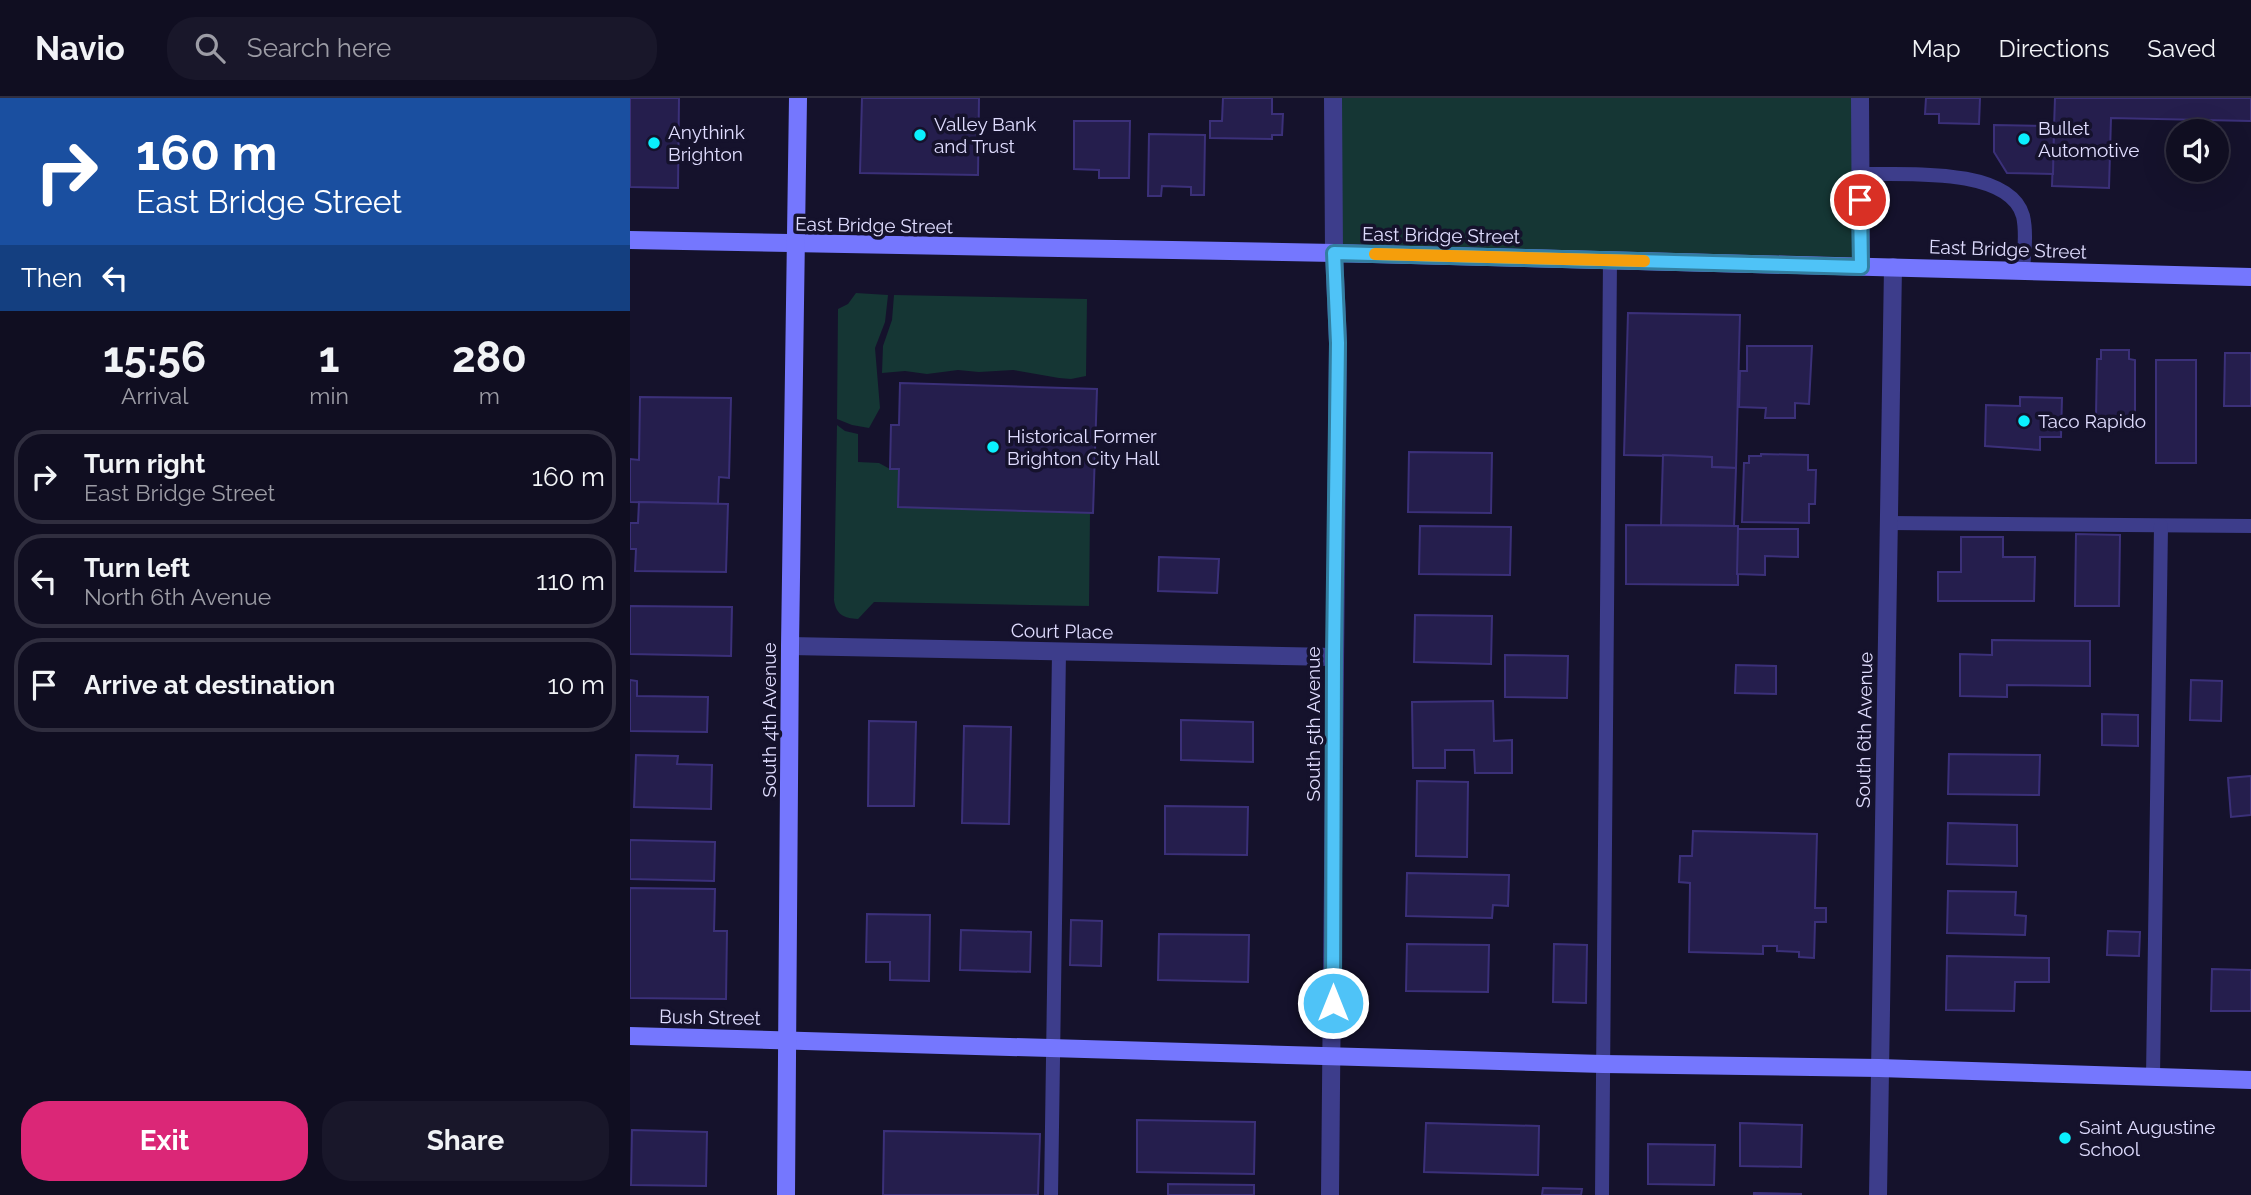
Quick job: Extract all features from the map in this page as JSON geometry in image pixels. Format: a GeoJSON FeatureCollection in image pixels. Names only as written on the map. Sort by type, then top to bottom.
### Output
{"type":"FeatureCollection","features":[{"type":"Feature","properties":{"kind":"main road","name":"South 4th Avenue"},"geometry":{"type":"LineString","coordinates":[[786,1195],[798,98]]}},
{"type":"Feature","properties":{"kind":"main road","name":"East Bridge Street"},"geometry":{"type":"LineString","coordinates":[[630,240],[1334,253],[2251,277]]}},
{"type":"Feature","properties":{"kind":"main road","name":"Bush Street"},"geometry":{"type":"LineString","coordinates":[[630,1036],[2251,1080]]}},
{"type":"Feature","properties":{"kind":"street","name":"South 5th Avenue"},"geometry":{"type":"LineString","coordinates":[[1330,1195],[1338,343],[1334,253],[1333,98]]}},
{"type":"Feature","properties":{"kind":"street"},"geometry":{"type":"LineString","coordinates":[[1860,98],[1861,267]]}},
{"type":"Feature","properties":{"kind":"street","name":"South 6th Avenue"},"geometry":{"type":"LineString","coordinates":[[1878,1195],[1893,267]]}},
{"type":"Feature","properties":{"kind":"street","name":"Court Place"},"geometry":{"type":"LineString","coordinates":[[790,646],[1334,657]]}},
{"type":"Feature","properties":{"kind":"lane"},"geometry":{"type":"LineString","coordinates":[[1860,174],[1962,177],[2001,190],[2015,202],[2023,217],[2023,271]]}},
{"type":"Feature","properties":{"kind":"lane"},"geometry":{"type":"LineString","coordinates":[[1602,1195],[1610,260]]}},
{"type":"Feature","properties":{"kind":"lane"},"geometry":{"type":"LineString","coordinates":[[1889,523],[2251,526]]}},
{"type":"Feature","properties":{"kind":"lane"},"geometry":{"type":"LineString","coordinates":[[2153,1077],[2161,526]]}},
{"type":"Feature","properties":{"kind":"lane"},"geometry":{"type":"LineString","coordinates":[[1051,1195],[1059,652]]}},
{"type":"Feature","properties":{"kind":"green space"},"geometry":{"type":"Polygon","coordinates":[[[1333,98],[1860,98],[1861,267],[1334,253],[1333,98]]]}},
{"type":"Feature","properties":{"kind":"green space"},"geometry":{"type":"Polygon","coordinates":[[[856,293],[888,295],[885,322],[875,348],[880,408],[869,428],[837,419],[838,309],[848,304],[856,293]]]}},
{"type":"Feature","properties":{"kind":"green space"},"geometry":{"type":"Polygon","coordinates":[[[894,295],[1087,299],[1086,376],[1071,379],[1013,370],[882,373],[883,346],[892,320],[894,295]]]}},
{"type":"Feature","properties":{"kind":"green space"},"geometry":{"type":"Polygon","coordinates":[[[837,425],[845,431],[858,434],[858,462],[879,463],[890,469],[899,469],[898,507],[1090,513],[1089,606],[874,602],[858,619],[841,615],[834,600],[837,425]]]}},
{"type":"Feature","properties":{"kind":"building","name":"Anythink Brighton"},"geometry":{"type":"Polygon","coordinates":[[[630,98],[679,98],[678,188],[630,187],[630,98]]]}},
{"type":"Feature","properties":{"kind":"building","name":"Valley Bank and Trust"},"geometry":{"type":"Polygon","coordinates":[[[862,98],[979,98],[978,175],[860,173],[862,98]]]}},
{"type":"Feature","properties":{"kind":"building"},"geometry":{"type":"Polygon","coordinates":[[[1223,98],[1272,98],[1272,114],[1283,114],[1282,135],[1272,135],[1272,139],[1210,138],[1210,121],[1222,121],[1223,98]]]}},
{"type":"Feature","properties":{"kind":"building"},"geometry":{"type":"Polygon","coordinates":[[[1926,98],[1980,98],[1979,124],[1939,123],[1939,114],[1925,114],[1926,98]]]}},
{"type":"Feature","properties":{"kind":"building"},"geometry":{"type":"Polygon","coordinates":[[[2055,98],[2251,98],[2251,121],[2111,118],[2109,188],[2052,186],[2055,98]]]}},
{"type":"Feature","properties":{"kind":"building"},"geometry":{"type":"Polygon","coordinates":[[[1074,121],[1130,121],[1129,178],[1099,178],[1099,170],[1074,169],[1074,121]]]}},
{"type":"Feature","properties":{"kind":"building","name":"Bullet Automotive"},"geometry":{"type":"Polygon","coordinates":[[[1994,125],[2054,126],[2053,174],[2007,173],[1994,152],[1994,125]]]}},
{"type":"Feature","properties":{"kind":"building"},"geometry":{"type":"Polygon","coordinates":[[[1149,134],[1205,135],[1204,195],[1191,195],[1191,187],[1162,186],[1161,196],[1148,196],[1149,134]]]}},
{"type":"Feature","properties":{"kind":"building"},"geometry":{"type":"Polygon","coordinates":[[[1628,313],[1740,315],[1736,468],[1712,467],[1712,457],[1624,455],[1628,313]]]}},
{"type":"Feature","properties":{"kind":"building"},"geometry":{"type":"Polygon","coordinates":[[[1747,346],[1812,346],[1809,404],[1795,403],[1795,418],[1765,418],[1766,408],[1739,407],[1740,371],[1747,371],[1747,346]]]}},
{"type":"Feature","properties":{"kind":"building"},"geometry":{"type":"Polygon","coordinates":[[[2101,350],[2129,350],[2129,359],[2135,360],[2135,417],[2096,417],[2097,359],[2101,359],[2101,350]]]}},
{"type":"Feature","properties":{"kind":"building"},"geometry":{"type":"Polygon","coordinates":[[[2225,353],[2251,353],[2251,406],[2224,406],[2225,353]]]}},
{"type":"Feature","properties":{"kind":"building"},"geometry":{"type":"Polygon","coordinates":[[[2156,360],[2196,360],[2196,463],[2156,463],[2156,360]]]}},
{"type":"Feature","properties":{"kind":"building","name":"Historical Former Brighton City Hall"},"geometry":{"type":"Polygon","coordinates":[[[900,383],[1097,389],[1093,513],[898,507],[899,469],[890,469],[891,425],[899,425],[900,383]]]}},
{"type":"Feature","properties":{"kind":"building"},"geometry":{"type":"Polygon","coordinates":[[[640,397],[731,398],[729,478],[719,477],[718,504],[630,502],[630,459],[639,460],[640,397]]]}},
{"type":"Feature","properties":{"kind":"building","name":"Taco Rapido"},"geometry":{"type":"Polygon","coordinates":[[[2020,397],[2062,398],[2061,437],[2040,437],[2040,450],[1985,446],[1986,405],[2020,406],[2020,397]]]}},
{"type":"Feature","properties":{"kind":"building"},"geometry":{"type":"Polygon","coordinates":[[[1409,452],[1492,453],[1491,513],[1408,512],[1409,452]]]}},
{"type":"Feature","properties":{"kind":"building"},"geometry":{"type":"Polygon","coordinates":[[[1663,455],[1712,457],[1712,467],[1736,468],[1734,526],[1661,525],[1663,455]]]}},
{"type":"Feature","properties":{"kind":"building"},"geometry":{"type":"Polygon","coordinates":[[[1808,455],[1808,470],[1816,470],[1815,504],[1809,504],[1809,523],[1742,522],[1744,463],[1749,463],[1749,456],[1808,455]]]}},
{"type":"Feature","properties":{"kind":"building"},"geometry":{"type":"Polygon","coordinates":[[[639,502],[728,504],[726,572],[635,571],[636,549],[630,549],[630,523],[638,523],[639,502]]]}},
{"type":"Feature","properties":{"kind":"building"},"geometry":{"type":"Polygon","coordinates":[[[1626,525],[1738,526],[1738,585],[1626,584],[1626,525]]]}},
{"type":"Feature","properties":{"kind":"building"},"geometry":{"type":"Polygon","coordinates":[[[1420,526],[1511,527],[1510,575],[1419,574],[1420,526]]]}},
{"type":"Feature","properties":{"kind":"building"},"geometry":{"type":"Polygon","coordinates":[[[1738,529],[1798,529],[1798,557],[1765,556],[1765,575],[1737,574],[1738,529]]]}},
{"type":"Feature","properties":{"kind":"building"},"geometry":{"type":"Polygon","coordinates":[[[2076,534],[2120,535],[2119,606],[2075,606],[2076,534]]]}},
{"type":"Feature","properties":{"kind":"building"},"geometry":{"type":"Polygon","coordinates":[[[1961,537],[2003,537],[2003,557],[2035,557],[2034,601],[1938,601],[1938,572],[1961,572],[1961,537]]]}},
{"type":"Feature","properties":{"kind":"building"},"geometry":{"type":"Polygon","coordinates":[[[1159,557],[1219,559],[1217,593],[1158,591],[1159,557]]]}},
{"type":"Feature","properties":{"kind":"building"},"geometry":{"type":"Polygon","coordinates":[[[630,606],[732,607],[731,656],[630,654],[630,606]]]}},
{"type":"Feature","properties":{"kind":"building"},"geometry":{"type":"Polygon","coordinates":[[[1415,615],[1492,616],[1491,664],[1414,662],[1415,615]]]}},
{"type":"Feature","properties":{"kind":"building"},"geometry":{"type":"Polygon","coordinates":[[[1992,640],[2090,641],[2090,686],[2007,685],[2007,697],[1960,696],[1960,654],[1992,655],[1992,640]]]}},
{"type":"Feature","properties":{"kind":"building"},"geometry":{"type":"Polygon","coordinates":[[[1505,655],[1568,656],[1567,698],[1505,697],[1505,655]]]}},
{"type":"Feature","properties":{"kind":"building"},"geometry":{"type":"Polygon","coordinates":[[[1736,665],[1776,666],[1776,694],[1735,693],[1736,665]]]}},
{"type":"Feature","properties":{"kind":"building"},"geometry":{"type":"Polygon","coordinates":[[[630,680],[637,681],[637,696],[708,697],[707,732],[630,731],[630,680]]]}},
{"type":"Feature","properties":{"kind":"building"},"geometry":{"type":"Polygon","coordinates":[[[2191,680],[2222,681],[2221,721],[2190,720],[2191,680]]]}},
{"type":"Feature","properties":{"kind":"building"},"geometry":{"type":"Polygon","coordinates":[[[1493,701],[1494,741],[1512,740],[1512,773],[1475,773],[1474,750],[1445,750],[1445,768],[1413,768],[1412,702],[1493,701]]]}},
{"type":"Feature","properties":{"kind":"building"},"geometry":{"type":"Polygon","coordinates":[[[2102,714],[2138,715],[2138,746],[2102,745],[2102,714]]]}},
{"type":"Feature","properties":{"kind":"building"},"geometry":{"type":"Polygon","coordinates":[[[1181,720],[1253,722],[1253,762],[1181,760],[1181,720]]]}},
{"type":"Feature","properties":{"kind":"building"},"geometry":{"type":"Polygon","coordinates":[[[869,721],[916,722],[914,806],[868,806],[869,721]]]}},
{"type":"Feature","properties":{"kind":"building"},"geometry":{"type":"Polygon","coordinates":[[[964,726],[1011,727],[1009,824],[962,823],[964,726]]]}},
{"type":"Feature","properties":{"kind":"building"},"geometry":{"type":"Polygon","coordinates":[[[1949,754],[2040,755],[2039,795],[1948,794],[1949,754]]]}},
{"type":"Feature","properties":{"kind":"building"},"geometry":{"type":"Polygon","coordinates":[[[636,755],[678,756],[677,764],[712,765],[711,809],[634,807],[636,755]]]}},
{"type":"Feature","properties":{"kind":"building"},"geometry":{"type":"Polygon","coordinates":[[[2251,776],[2251,815],[2231,817],[2228,778],[2251,776]]]}},
{"type":"Feature","properties":{"kind":"building"},"geometry":{"type":"Polygon","coordinates":[[[1417,781],[1468,782],[1467,857],[1416,856],[1417,781]]]}},
{"type":"Feature","properties":{"kind":"building"},"geometry":{"type":"Polygon","coordinates":[[[1165,806],[1248,807],[1247,855],[1165,854],[1165,806]]]}},
{"type":"Feature","properties":{"kind":"building"},"geometry":{"type":"Polygon","coordinates":[[[1948,823],[2017,825],[2017,866],[1947,864],[1948,823]]]}},
{"type":"Feature","properties":{"kind":"building"},"geometry":{"type":"Polygon","coordinates":[[[1693,831],[1817,834],[1815,908],[1826,908],[1826,922],[1815,922],[1814,958],[1799,957],[1799,952],[1777,951],[1777,946],[1763,946],[1763,954],[1689,952],[1690,883],[1679,882],[1680,856],[1692,856],[1693,831]]]}},
{"type":"Feature","properties":{"kind":"building"},"geometry":{"type":"Polygon","coordinates":[[[630,840],[715,842],[714,881],[630,879],[630,840]]]}},
{"type":"Feature","properties":{"kind":"building"},"geometry":{"type":"Polygon","coordinates":[[[1407,873],[1509,875],[1508,906],[1493,905],[1492,918],[1406,916],[1407,873]]]}},
{"type":"Feature","properties":{"kind":"building"},"geometry":{"type":"Polygon","coordinates":[[[630,888],[715,889],[714,931],[727,931],[726,999],[630,998],[630,888]]]}},
{"type":"Feature","properties":{"kind":"building"},"geometry":{"type":"Polygon","coordinates":[[[1948,891],[2016,892],[2015,915],[2026,916],[2025,935],[1947,933],[1948,891]]]}},
{"type":"Feature","properties":{"kind":"building"},"geometry":{"type":"Polygon","coordinates":[[[867,914],[930,915],[929,981],[890,980],[890,962],[866,962],[867,914]]]}},
{"type":"Feature","properties":{"kind":"building"},"geometry":{"type":"Polygon","coordinates":[[[1071,920],[1102,921],[1101,966],[1070,965],[1071,920]]]}},
{"type":"Feature","properties":{"kind":"building"},"geometry":{"type":"Polygon","coordinates":[[[961,930],[1031,932],[1030,972],[960,970],[961,930]]]}},
{"type":"Feature","properties":{"kind":"building"},"geometry":{"type":"Polygon","coordinates":[[[2108,931],[2140,932],[2139,956],[2107,955],[2108,931]]]}},
{"type":"Feature","properties":{"kind":"building"},"geometry":{"type":"Polygon","coordinates":[[[1159,934],[1249,935],[1248,982],[1158,980],[1159,934]]]}},
{"type":"Feature","properties":{"kind":"building"},"geometry":{"type":"Polygon","coordinates":[[[1407,944],[1489,945],[1488,992],[1406,991],[1407,944]]]}},
{"type":"Feature","properties":{"kind":"building"},"geometry":{"type":"Polygon","coordinates":[[[1554,944],[1587,945],[1586,1003],[1553,1002],[1554,944]]]}},
{"type":"Feature","properties":{"kind":"building"},"geometry":{"type":"Polygon","coordinates":[[[1947,956],[2049,958],[2049,982],[2015,982],[2014,1011],[1946,1010],[1947,956]]]}},
{"type":"Feature","properties":{"kind":"building"},"geometry":{"type":"Polygon","coordinates":[[[2212,969],[2251,970],[2251,1011],[2211,1011],[2212,969]]]}},
{"type":"Feature","properties":{"kind":"building"},"geometry":{"type":"Polygon","coordinates":[[[1137,1120],[1255,1122],[1254,1174],[1137,1172],[1137,1120]]]}},
{"type":"Feature","properties":{"kind":"building"},"geometry":{"type":"Polygon","coordinates":[[[1426,1123],[1539,1126],[1538,1175],[1424,1172],[1426,1123]]]}},
{"type":"Feature","properties":{"kind":"building"},"geometry":{"type":"Polygon","coordinates":[[[1740,1123],[1802,1125],[1801,1167],[1740,1166],[1740,1123]]]}},
{"type":"Feature","properties":{"kind":"building"},"geometry":{"type":"Polygon","coordinates":[[[632,1130],[707,1132],[706,1186],[631,1185],[632,1130]]]}},
{"type":"Feature","properties":{"kind":"building"},"geometry":{"type":"Polygon","coordinates":[[[884,1131],[1040,1134],[1038,1195],[883,1195],[884,1131]]]}},
{"type":"Feature","properties":{"kind":"building"},"geometry":{"type":"Polygon","coordinates":[[[1648,1144],[1715,1145],[1714,1185],[1648,1184],[1648,1144]]]}},
{"type":"Feature","properties":{"kind":"building"},"geometry":{"type":"Polygon","coordinates":[[[1168,1184],[1254,1185],[1254,1195],[1168,1195],[1168,1184]]]}},
{"type":"Feature","properties":{"kind":"building"},"geometry":{"type":"Polygon","coordinates":[[[1543,1188],[1582,1189],[1581,1195],[1542,1195],[1543,1188]]]}},
{"type":"Feature","properties":{"kind":"building"},"geometry":{"type":"Polygon","coordinates":[[[1801,1194],[1801,1195],[1754,1195],[1801,1194]]]}},
{"type":"Feature","properties":{"kind":"slow traffic"},"geometry":{"type":"LineString","coordinates":[[1375,254],[1644,261]]}},
{"type":"Feature","properties":{"kind":"place","name":"Valley Bank and Trust"},"geometry":{"type":"Point","coordinates":[920,135]}},
{"type":"Feature","properties":{"kind":"place","name":"Bullet Automotive"},"geometry":{"type":"Point","coordinates":[2024,139]}},
{"type":"Feature","properties":{"kind":"place","name":"Anythink Brighton"},"geometry":{"type":"Point","coordinates":[654,143]}},
{"type":"Feature","properties":{"kind":"place","name":"Taco Rapido"},"geometry":{"type":"Point","coordinates":[2024,421]}},
{"type":"Feature","properties":{"kind":"place","name":"Historical Former Brighton City Hall"},"geometry":{"type":"Point","coordinates":[993,447]}},
{"type":"Feature","properties":{"kind":"place","name":"Saint Augustine School"},"geometry":{"type":"Point","coordinates":[2065,1138]}},
{"type":"Feature","properties":{"kind":"route"},"geometry":{"type":"LineString","coordinates":[[1333,1003],[1338,343],[1334,253],[1861,267],[1860,200]]}}]}
